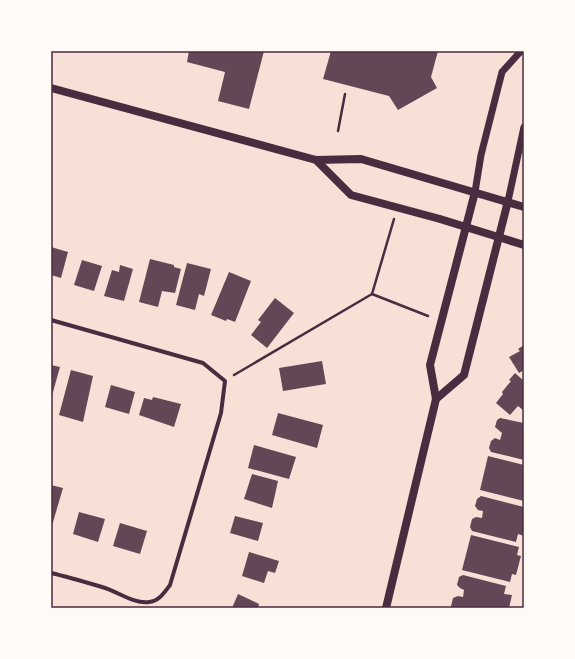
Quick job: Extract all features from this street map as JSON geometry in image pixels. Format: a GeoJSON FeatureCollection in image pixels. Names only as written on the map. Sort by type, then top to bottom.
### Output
{"type":"FeatureCollection","features":[{"type":"Feature","properties":{"kind":"main road"},"geometry":{"type":"LineString","coordinates":[[51,88],[316,160],[361,159],[508,201],[524,207]]}},
{"type":"Feature","properties":{"kind":"main road"},"geometry":{"type":"LineString","coordinates":[[316,160],[351,195],[397,207],[524,245]]}},
{"type":"Feature","properties":{"kind":"main road"},"geometry":{"type":"LineString","coordinates":[[386,608],[436,399],[430,365],[475,192]]}},
{"type":"Feature","properties":{"kind":"main road"},"geometry":{"type":"LineString","coordinates":[[436,399],[464,375],[508,201]]}},
{"type":"Feature","properties":{"kind":"street"},"geometry":{"type":"LineString","coordinates":[[475,192],[482,155],[502,72],[521,51]]}},
{"type":"Feature","properties":{"kind":"street"},"geometry":{"type":"LineString","coordinates":[[508,201],[524,127]]}},
{"type":"Feature","properties":{"kind":"street"},"geometry":{"type":"LineString","coordinates":[[51,320],[203,363],[225,380],[221,413],[170,585],[163,595],[157,600],[148,603],[134,600],[104,587],[51,573]]}},
{"type":"Feature","properties":{"kind":"path"},"geometry":{"type":"LineString","coordinates":[[338,131],[345,94]]}},
{"type":"Feature","properties":{"kind":"path"},"geometry":{"type":"LineString","coordinates":[[225,380],[372,294],[397,207]]}},
{"type":"Feature","properties":{"kind":"path"},"geometry":{"type":"LineString","coordinates":[[372,294],[442,322]]}},
{"type":"Feature","properties":{"kind":"building"},"geometry":{"type":"Polygon","coordinates":[[[189,51],[264,51],[249,109],[218,101],[225,72],[187,62],[189,51]]]}},
{"type":"Feature","properties":{"kind":"building"},"geometry":{"type":"Polygon","coordinates":[[[331,51],[438,51],[431,77],[437,88],[398,110],[389,96],[323,79],[331,51]]]}},
{"type":"Feature","properties":{"kind":"building"},"geometry":{"type":"Polygon","coordinates":[[[51,247],[68,252],[61,278],[51,275],[51,247]]]}},
{"type":"Feature","properties":{"kind":"building"},"geometry":{"type":"Polygon","coordinates":[[[150,259],[174,265],[174,267],[181,269],[175,293],[162,291],[158,307],[139,302],[150,259]]]}},
{"type":"Feature","properties":{"kind":"building"},"geometry":{"type":"Polygon","coordinates":[[[82,260],[102,266],[94,291],[74,285],[82,260]]]}},
{"type":"Feature","properties":{"kind":"building"},"geometry":{"type":"Polygon","coordinates":[[[187,263],[211,269],[204,296],[199,294],[195,310],[176,305],[187,263]]]}},
{"type":"Feature","properties":{"kind":"building"},"geometry":{"type":"Polygon","coordinates":[[[120,265],[133,269],[124,301],[104,296],[112,270],[119,272],[120,265]]]}},
{"type":"Feature","properties":{"kind":"building"},"geometry":{"type":"Polygon","coordinates":[[[229,272],[251,281],[235,322],[227,319],[226,321],[211,315],[229,272]]]}},
{"type":"Feature","properties":{"kind":"building"},"geometry":{"type":"Polygon","coordinates":[[[275,298],[294,313],[267,348],[251,335],[261,322],[258,320],[275,298]]]}},
{"type":"Feature","properties":{"kind":"building"},"geometry":{"type":"Polygon","coordinates":[[[524,345],[524,370],[519,373],[509,357],[520,351],[518,349],[524,345]]]}},
{"type":"Feature","properties":{"kind":"building"},"geometry":{"type":"Polygon","coordinates":[[[322,361],[326,384],[283,391],[279,368],[322,361]]]}},
{"type":"Feature","properties":{"kind":"building"},"geometry":{"type":"Polygon","coordinates":[[[51,365],[60,367],[51,399],[51,365]]]}},
{"type":"Feature","properties":{"kind":"building"},"geometry":{"type":"Polygon","coordinates":[[[71,370],[93,376],[83,422],[59,415],[71,370]]]}},
{"type":"Feature","properties":{"kind":"building"},"geometry":{"type":"Polygon","coordinates":[[[515,373],[524,381],[524,411],[518,406],[510,415],[496,403],[503,394],[502,392],[511,381],[509,380],[515,373]]]}},
{"type":"Feature","properties":{"kind":"building"},"geometry":{"type":"Polygon","coordinates":[[[111,385],[135,392],[129,414],[105,407],[111,385]]]}},
{"type":"Feature","properties":{"kind":"building"},"geometry":{"type":"Polygon","coordinates":[[[153,397],[181,404],[174,427],[139,415],[144,398],[152,400],[153,397]]]}},
{"type":"Feature","properties":{"kind":"building"},"geometry":{"type":"Polygon","coordinates":[[[278,413],[323,425],[317,448],[272,435],[278,413]]]}},
{"type":"Feature","properties":{"kind":"building"},"geometry":{"type":"Polygon","coordinates":[[[500,418],[524,423],[524,460],[491,452],[489,448],[491,441],[495,438],[500,440],[502,433],[495,427],[497,420],[500,418]]]}},
{"type":"Feature","properties":{"kind":"building"},"geometry":{"type":"Polygon","coordinates":[[[254,445],[296,457],[289,479],[248,468],[254,445]]]}},
{"type":"Feature","properties":{"kind":"building"},"geometry":{"type":"Polygon","coordinates":[[[488,456],[524,465],[524,501],[480,490],[488,456]]]}},
{"type":"Feature","properties":{"kind":"building"},"geometry":{"type":"Polygon","coordinates":[[[252,474],[278,481],[272,508],[244,499],[252,474]]]}},
{"type":"Feature","properties":{"kind":"building"},"geometry":{"type":"Polygon","coordinates":[[[51,485],[63,488],[51,529],[51,485]]]}},
{"type":"Feature","properties":{"kind":"building"},"geometry":{"type":"Polygon","coordinates":[[[481,496],[524,507],[524,536],[518,534],[516,542],[472,531],[470,527],[472,519],[476,517],[482,518],[483,511],[478,510],[475,506],[477,499],[481,496]]]}},
{"type":"Feature","properties":{"kind":"building"},"geometry":{"type":"Polygon","coordinates":[[[79,512],[105,519],[98,542],[73,534],[79,512]]]}},
{"type":"Feature","properties":{"kind":"building"},"geometry":{"type":"Polygon","coordinates":[[[235,516],[263,523],[258,541],[230,533],[235,516]]]}},
{"type":"Feature","properties":{"kind":"building"},"geometry":{"type":"Polygon","coordinates":[[[120,523],[147,531],[140,554],[113,546],[120,523]]]}},
{"type":"Feature","properties":{"kind":"building"},"geometry":{"type":"Polygon","coordinates":[[[471,535],[519,547],[517,555],[521,556],[516,575],[512,574],[510,582],[462,570],[471,535]]]}},
{"type":"Feature","properties":{"kind":"building"},"geometry":{"type":"Polygon","coordinates":[[[249,552],[279,561],[275,573],[268,571],[264,583],[242,576],[249,552]]]}},
{"type":"Feature","properties":{"kind":"building"},"geometry":{"type":"Polygon","coordinates":[[[463,575],[506,586],[504,594],[512,595],[509,608],[453,608],[451,606],[453,598],[458,596],[463,597],[464,590],[457,585],[459,577],[463,575]]]}},
{"type":"Feature","properties":{"kind":"building"},"geometry":{"type":"Polygon","coordinates":[[[238,594],[259,604],[258,608],[232,608],[238,594]]]}}]}
